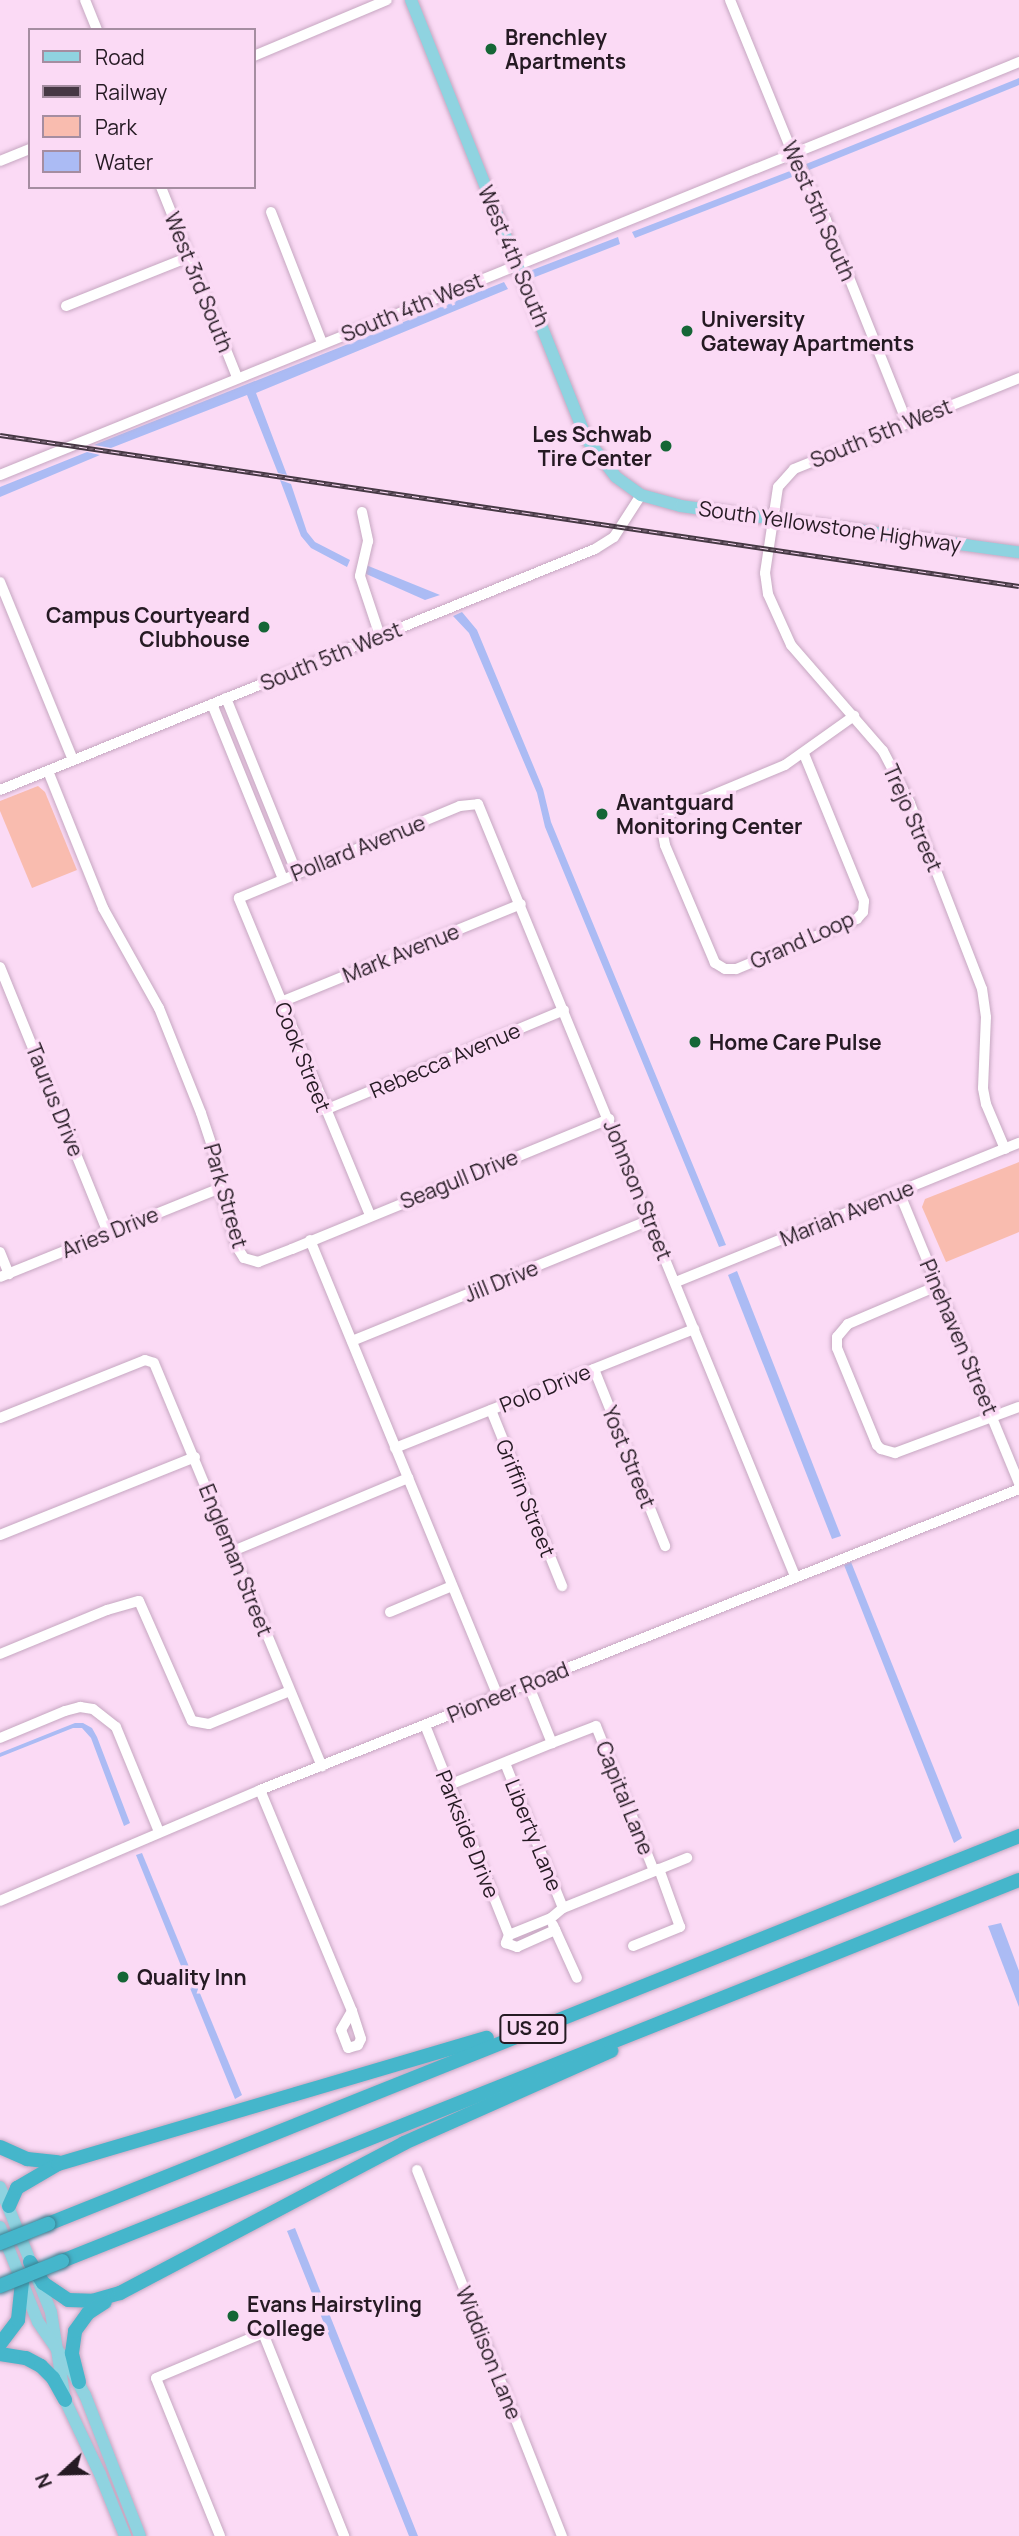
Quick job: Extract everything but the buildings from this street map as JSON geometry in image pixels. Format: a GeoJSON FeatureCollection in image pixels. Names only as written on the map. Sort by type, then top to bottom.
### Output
{"type":"FeatureCollection","features":[{"type":"Feature","properties":{"kind":"highway","name":"US 20"},"geometry":{"type":"LineString","coordinates":[[3,2241],[1019,1836]]}},
{"type":"Feature","properties":{"kind":"highway","name":"US 20"},"geometry":{"type":"LineString","coordinates":[[0,2286],[805,1963],[1019,1880]]}},
{"type":"Feature","properties":{"kind":"highway"},"geometry":{"type":"LineString","coordinates":[[79,2382],[72,2346],[78,2325],[93,2309],[426,2132],[805,1963]]}},
{"type":"Feature","properties":{"kind":"highway"},"geometry":{"type":"LineString","coordinates":[[9,2206],[14,2192],[26,2181],[47,2168],[70,2160],[421,2060],[611,1997]]}},
{"type":"Feature","properties":{"kind":"highway"},"geometry":{"type":"LineString","coordinates":[[0,2147],[17,2156],[37,2161],[70,2160]]}},
{"type":"Feature","properties":{"kind":"highway"},"geometry":{"type":"LineString","coordinates":[[30,2262],[43,2283],[68,2300],[92,2301],[131,2288]]}},
{"type":"Feature","properties":{"kind":"highway"},"geometry":{"type":"LineString","coordinates":[[0,2344],[18,2320],[22,2282]]}},
{"type":"Feature","properties":{"kind":"highway"},"geometry":{"type":"LineString","coordinates":[[0,2354],[26,2358],[41,2366],[58,2385],[65,2400]]}},
{"type":"Feature","properties":{"kind":"main road","name":"West 4th South"},"geometry":{"type":"LineString","coordinates":[[411,0],[586,438],[616,477],[641,495]]}},
{"type":"Feature","properties":{"kind":"main road","name":"South Yellowstone Highway"},"geometry":{"type":"LineString","coordinates":[[641,495],[681,506],[772,516],[1019,552]]}},
{"type":"Feature","properties":{"kind":"main road"},"geometry":{"type":"LineString","coordinates":[[0,2187],[51,2312],[65,2400],[92,2455],[125,2536]]}},
{"type":"Feature","properties":{"kind":"main road"},"geometry":{"type":"LineString","coordinates":[[0,2227],[3,2241],[38,2322],[79,2382],[140,2536]]}},
{"type":"Feature","properties":{"kind":"street"},"geometry":{"type":"LineString","coordinates":[[85,0],[96,28]]}},
{"type":"Feature","properties":{"kind":"street"},"geometry":{"type":"LineString","coordinates":[[256,56],[387,0]]}},
{"type":"Feature","properties":{"kind":"street","name":"West 5th South"},"geometry":{"type":"LineString","coordinates":[[730,0],[792,152],[813,191],[907,423]]}},
{"type":"Feature","properties":{"kind":"street","name":"South 4th West"},"geometry":{"type":"LineString","coordinates":[[0,475],[1019,62]]}},
{"type":"Feature","properties":{"kind":"street"},"geometry":{"type":"LineString","coordinates":[[0,161],[28,150]]}},
{"type":"Feature","properties":{"kind":"street","name":"West 3rd South"},"geometry":{"type":"LineString","coordinates":[[162,189],[237,377]]}},
{"type":"Feature","properties":{"kind":"street"},"geometry":{"type":"LineString","coordinates":[[271,212],[322,343]]}},
{"type":"Feature","properties":{"kind":"street"},"geometry":{"type":"LineString","coordinates":[[66,306],[189,257]]}},
{"type":"Feature","properties":{"kind":"street","name":"South 5th West"},"geometry":{"type":"LineString","coordinates":[[772,516],[778,487],[794,469],[1019,378]]}},
{"type":"Feature","properties":{"kind":"street","name":"South 5th West"},"geometry":{"type":"LineString","coordinates":[[0,790],[595,549],[614,537],[641,495]]}},
{"type":"Feature","properties":{"kind":"street"},"geometry":{"type":"LineString","coordinates":[[362,513],[368,541],[360,576],[380,636]]}},
{"type":"Feature","properties":{"kind":"street","name":"Trejo Street"},"geometry":{"type":"LineString","coordinates":[[772,516],[765,573],[777,617],[805,664],[854,716],[883,751],[895,772],[974,965],[986,1017],[983,1088],[1005,1149]]}},
{"type":"Feature","properties":{"kind":"street"},"geometry":{"type":"LineString","coordinates":[[0,582],[73,761]]}},
{"type":"Feature","properties":{"kind":"street"},"geometry":{"type":"LineString","coordinates":[[226,698],[297,873]]}},
{"type":"Feature","properties":{"kind":"street"},"geometry":{"type":"LineString","coordinates":[[212,704],[283,879]]}},
{"type":"Feature","properties":{"kind":"street","name":"Grand Loop"},"geometry":{"type":"LineString","coordinates":[[803,754],[863,901],[863,912],[857,919],[736,969],[725,968],[715,963],[666,845],[661,824],[672,812],[785,765],[854,716]]}},
{"type":"Feature","properties":{"kind":"street","name":"Park Street"},"geometry":{"type":"LineString","coordinates":[[48,771],[103,908],[168,1031],[201,1113],[216,1158],[220,1188],[237,1247],[250,1261],[258,1262],[310,1240]]}},
{"type":"Feature","properties":{"kind":"street","name":"Pollard Avenue"},"geometry":{"type":"LineString","coordinates":[[239,898],[460,806],[479,805]]}},
{"type":"Feature","properties":{"kind":"street","name":"Johnson Street"},"geometry":{"type":"LineString","coordinates":[[479,805],[796,1576]]}},
{"type":"Feature","properties":{"kind":"street","name":"Cook Street"},"geometry":{"type":"LineString","coordinates":[[239,898],[370,1215]]}},
{"type":"Feature","properties":{"kind":"street","name":"Mark Avenue"},"geometry":{"type":"LineString","coordinates":[[281,1002],[521,904]]}},
{"type":"Feature","properties":{"kind":"street","name":"Taurus Drive"},"geometry":{"type":"LineString","coordinates":[[0,967],[108,1233]]}},
{"type":"Feature","properties":{"kind":"street","name":"Rebecca Avenue"},"geometry":{"type":"LineString","coordinates":[[325,1110],[564,1010]]}},
{"type":"Feature","properties":{"kind":"street","name":"Seagull Drive"},"geometry":{"type":"LineString","coordinates":[[310,1240],[609,1119]]}},
{"type":"Feature","properties":{"kind":"street","name":"Mariah Avenue"},"geometry":{"type":"LineString","coordinates":[[676,1282],[1019,1143]]}},
{"type":"Feature","properties":{"kind":"street","name":"Aries Drive"},"geometry":{"type":"LineString","coordinates":[[4,1275],[220,1188]]}},
{"type":"Feature","properties":{"kind":"street","name":"Pinehaven Street"},"geometry":{"type":"LineString","coordinates":[[898,1192],[1019,1483]]}},
{"type":"Feature","properties":{"kind":"street","name":"Jill Drive"},"geometry":{"type":"LineString","coordinates":[[352,1341],[650,1220]]}},
{"type":"Feature","properties":{"kind":"street"},"geometry":{"type":"LineString","coordinates":[[310,1240],[498,1696]]}},
{"type":"Feature","properties":{"kind":"street"},"geometry":{"type":"LineString","coordinates":[[0,1252],[4,1275]]}},
{"type":"Feature","properties":{"kind":"street"},"geometry":{"type":"LineString","coordinates":[[937,1286],[862,1318],[839,1331],[837,1348],[877,1445],[888,1452],[910,1449],[1019,1407]]}},
{"type":"Feature","properties":{"kind":"street","name":"Polo Drive"},"geometry":{"type":"LineString","coordinates":[[396,1448],[694,1329]]}},
{"type":"Feature","properties":{"kind":"street","name":"Engleman Street"},"geometry":{"type":"LineString","coordinates":[[0,1418],[145,1360],[159,1369],[322,1766]]}},
{"type":"Feature","properties":{"kind":"street","name":"Yost Street"},"geometry":{"type":"LineString","coordinates":[[594,1369],[665,1546]]}},
{"type":"Feature","properties":{"kind":"street","name":"Griffin Street"},"geometry":{"type":"LineString","coordinates":[[491,1410],[562,1586]]}},
{"type":"Feature","properties":{"kind":"street"},"geometry":{"type":"LineString","coordinates":[[0,1535],[195,1457]]}},
{"type":"Feature","properties":{"kind":"street"},"geometry":{"type":"LineString","coordinates":[[233,1551],[408,1478]]}},
{"type":"Feature","properties":{"kind":"street","name":"Pioneer Road"},"geometry":{"type":"LineString","coordinates":[[0,1901],[260,1790],[1019,1489]]}},
{"type":"Feature","properties":{"kind":"street"},"geometry":{"type":"LineString","coordinates":[[390,1612],[453,1586]]}},
{"type":"Feature","properties":{"kind":"street"},"geometry":{"type":"LineString","coordinates":[[0,1654],[107,1610],[139,1601],[192,1721],[209,1724],[290,1691]]}},
{"type":"Feature","properties":{"kind":"street"},"geometry":{"type":"LineString","coordinates":[[449,1785],[552,1743],[528,1684]]}},
{"type":"Feature","properties":{"kind":"street"},"geometry":{"type":"LineString","coordinates":[[0,1738],[72,1709],[93,1709],[116,1727],[159,1832]]}},
{"type":"Feature","properties":{"kind":"street","name":"Parkside Drive"},"geometry":{"type":"LineString","coordinates":[[425,1725],[508,1939]]}},
{"type":"Feature","properties":{"kind":"street","name":"Capital Lane"},"geometry":{"type":"LineString","coordinates":[[552,1743],[596,1726],[680,1927],[632,1946]]}},
{"type":"Feature","properties":{"kind":"street","name":"Liberty Lane"},"geometry":{"type":"LineString","coordinates":[[505,1763],[563,1908]]}},
{"type":"Feature","properties":{"kind":"street"},"geometry":{"type":"LineString","coordinates":[[260,1790],[352,2011]]}},
{"type":"Feature","properties":{"kind":"street"},"geometry":{"type":"LineString","coordinates":[[555,1930],[517,1947],[508,1939],[551,1918],[563,1908],[687,1858]]}},
{"type":"Feature","properties":{"kind":"street"},"geometry":{"type":"LineString","coordinates":[[551,1918],[577,1978]]}},
{"type":"Feature","properties":{"kind":"street","name":"Widdison Lane"},"geometry":{"type":"LineString","coordinates":[[417,2170],[562,2536]]}},
{"type":"Feature","properties":{"kind":"street"},"geometry":{"type":"LineString","coordinates":[[220,2536],[156,2378],[263,2333],[344,2536]]}},
{"type":"Feature","properties":{"kind":"green space"},"geometry":{"type":"Polygon","coordinates":[[[38,786],[45,792],[77,870],[32,888],[0,811],[0,801],[38,786]]]}},
{"type":"Feature","properties":{"kind":"green space"},"geometry":{"type":"Polygon","coordinates":[[[1019,1162],[1019,1232],[946,1262],[922,1207],[925,1199],[1019,1162]]]}},
{"type":"Feature","properties":{"kind":"water"},"geometry":{"type":"Polygon","coordinates":[[[1019,78],[1019,85],[809,170],[806,164],[1019,78]]]}},
{"type":"Feature","properties":{"kind":"water"},"geometry":{"type":"Polygon","coordinates":[[[790,171],[792,177],[635,238],[632,232],[790,171]]]}},
{"type":"Feature","properties":{"kind":"water"},"geometry":{"type":"Polygon","coordinates":[[[618,237],[620,244],[530,279],[527,272],[618,237]]]}},
{"type":"Feature","properties":{"kind":"water"},"geometry":{"type":"Polygon","coordinates":[[[504,282],[508,289],[256,393],[287,475],[278,473],[247,395],[111,448],[94,445],[504,282]]]}},
{"type":"Feature","properties":{"kind":"water"},"geometry":{"type":"Polygon","coordinates":[[[87,452],[100,455],[0,497],[0,487],[87,452]]]}},
{"type":"Feature","properties":{"kind":"water"},"geometry":{"type":"Polygon","coordinates":[[[280,480],[291,484],[307,532],[315,542],[350,560],[347,567],[311,548],[301,536],[280,480]]]}},
{"type":"Feature","properties":{"kind":"water"},"geometry":{"type":"Polygon","coordinates":[[[366,565],[440,595],[425,600],[364,573],[366,565]]]}},
{"type":"Feature","properties":{"kind":"water"},"geometry":{"type":"Polygon","coordinates":[[[462,612],[477,630],[543,789],[551,822],[726,1245],[719,1247],[545,827],[537,793],[469,633],[453,616],[462,612]]]}},
{"type":"Feature","properties":{"kind":"water"},"geometry":{"type":"Polygon","coordinates":[[[737,1271],[841,1536],[832,1539],[728,1275],[737,1271]]]}},
{"type":"Feature","properties":{"kind":"water"},"geometry":{"type":"Polygon","coordinates":[[[851,1562],[962,1838],[954,1843],[844,1565],[851,1562]]]}},
{"type":"Feature","properties":{"kind":"water"},"geometry":{"type":"Polygon","coordinates":[[[75,1723],[83,1723],[92,1728],[97,1737],[130,1823],[124,1826],[91,1738],[82,1728],[73,1728],[0,1757],[0,1753],[75,1723]]]}},
{"type":"Feature","properties":{"kind":"water"},"geometry":{"type":"Polygon","coordinates":[[[142,1853],[242,2095],[235,2099],[136,1855],[142,1853]]]}},
{"type":"Feature","properties":{"kind":"water"},"geometry":{"type":"Polygon","coordinates":[[[1001,1923],[1019,1971],[1019,2007],[988,1926],[1001,1923]]]}},
{"type":"Feature","properties":{"kind":"water"},"geometry":{"type":"Polygon","coordinates":[[[295,2228],[418,2536],[409,2536],[287,2231],[295,2228]]]}},
{"type":"Feature","properties":{"kind":"railway"},"geometry":{"type":"LineString","coordinates":[[0,435],[1019,586]]}},
{"type":"Feature","properties":{"kind":"place","name":"Brenchley Apartments"},"geometry":{"type":"Point","coordinates":[491,49]}},
{"type":"Feature","properties":{"kind":"place","name":"University Gateway Apartments"},"geometry":{"type":"Point","coordinates":[687,331]}},
{"type":"Feature","properties":{"kind":"place","name":"Les Schwab Tire Center"},"geometry":{"type":"Point","coordinates":[666,446]}},
{"type":"Feature","properties":{"kind":"place","name":"Campus Courtyeard Clubhouse"},"geometry":{"type":"Point","coordinates":[264,627]}},
{"type":"Feature","properties":{"kind":"place","name":"Avantguard Monitoring Center"},"geometry":{"type":"Point","coordinates":[602,814]}},
{"type":"Feature","properties":{"kind":"place","name":"Home Care Pulse"},"geometry":{"type":"Point","coordinates":[695,1042]}},
{"type":"Feature","properties":{"kind":"place","name":"Quality Inn"},"geometry":{"type":"Point","coordinates":[123,1977]}},
{"type":"Feature","properties":{"kind":"place","name":"Evans Hairstyling College"},"geometry":{"type":"Point","coordinates":[233,2316]}}]}
